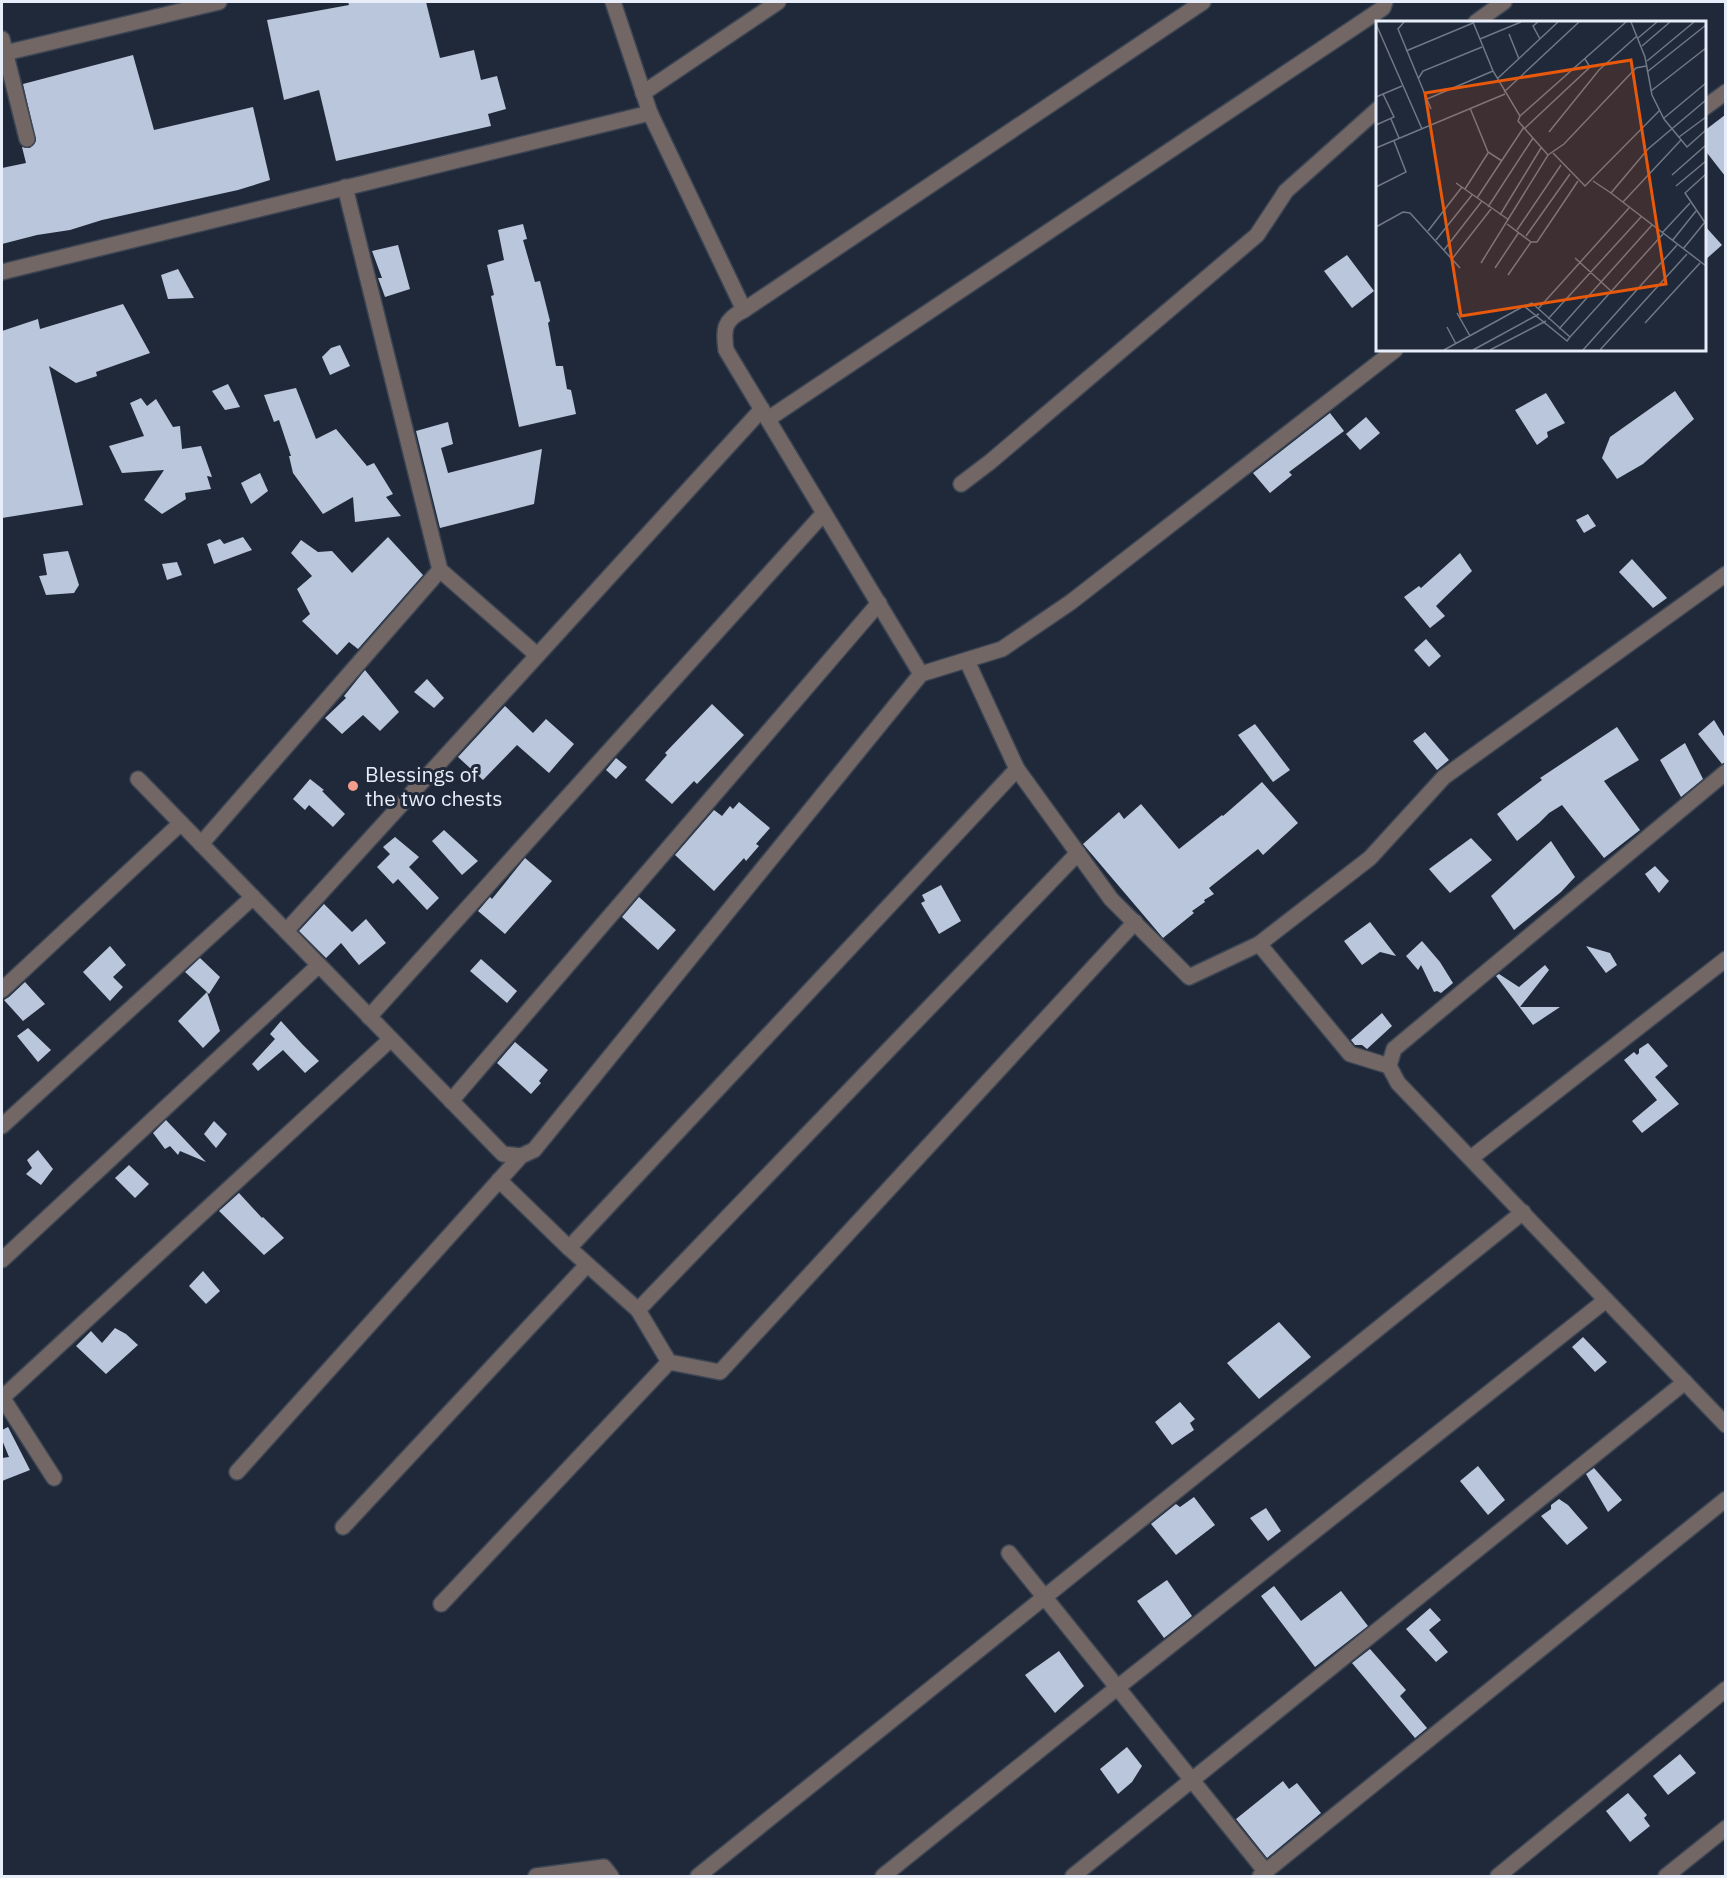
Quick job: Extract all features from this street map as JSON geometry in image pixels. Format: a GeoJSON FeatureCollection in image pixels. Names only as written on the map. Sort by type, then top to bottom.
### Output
{"type":"FeatureCollection","features":[{"type":"Feature","properties":{"kind":"street"},"geometry":{"type":"LineString","coordinates":[[27,140],[3,46],[219,2]]}},
{"type":"Feature","properties":{"kind":"street"},"geometry":{"type":"LineString","coordinates":[[613,2],[650,113],[744,310]]}},
{"type":"Feature","properties":{"kind":"street"},"geometry":{"type":"LineString","coordinates":[[643,93],[778,2]]}},
{"type":"Feature","properties":{"kind":"street"},"geometry":{"type":"LineString","coordinates":[[921,674],[726,350],[724,333],[730,317],[744,310],[1203,2]]}},
{"type":"Feature","properties":{"kind":"street"},"geometry":{"type":"LineString","coordinates":[[286,931],[537,655],[765,414],[1383,8],[1385,2]]}},
{"type":"Feature","properties":{"kind":"street"},"geometry":{"type":"LineString","coordinates":[[1477,21],[1504,2]]}},
{"type":"Feature","properties":{"kind":"street"},"geometry":{"type":"LineString","coordinates":[[1706,106],[1725,92]]}},
{"type":"Feature","properties":{"kind":"street"},"geometry":{"type":"LineString","coordinates":[[961,484],[990,462],[1257,235],[1286,191],[1376,110]]}},
{"type":"Feature","properties":{"kind":"street"},"geometry":{"type":"LineString","coordinates":[[2,272],[650,113]]}},
{"type":"Feature","properties":{"kind":"street"},"geometry":{"type":"LineString","coordinates":[[345,187],[440,570],[537,655]]}},
{"type":"Feature","properties":{"kind":"street"},"geometry":{"type":"LineString","coordinates":[[237,1472],[521,1156],[534,1150],[921,674],[1002,650],[1071,602],[1394,351]]}},
{"type":"Feature","properties":{"kind":"street"},"geometry":{"type":"LineString","coordinates":[[369,1017],[824,513]]}},
{"type":"Feature","properties":{"kind":"street"},"geometry":{"type":"LineString","coordinates":[[201,844],[440,570]]}},
{"type":"Feature","properties":{"kind":"street"},"geometry":{"type":"LineString","coordinates":[[967,661],[1017,769],[1111,899],[1189,977],[1259,944],[1370,858],[1444,777],[1725,574]]}},
{"type":"Feature","properties":{"kind":"street"},"geometry":{"type":"LineString","coordinates":[[451,1101],[879,603]]}},
{"type":"Feature","properties":{"kind":"street"},"geometry":{"type":"LineString","coordinates":[[569,1248],[1017,769]]}},
{"type":"Feature","properties":{"kind":"street"},"geometry":{"type":"LineString","coordinates":[[1725,772],[1394,1049],[1389,1066],[1398,1083],[1725,1425]]}},
{"type":"Feature","properties":{"kind":"street"},"geometry":{"type":"LineString","coordinates":[[138,779],[503,1154],[521,1156]]}},
{"type":"Feature","properties":{"kind":"street"},"geometry":{"type":"LineString","coordinates":[[2,990],[181,823]]}},
{"type":"Feature","properties":{"kind":"street"},"geometry":{"type":"LineString","coordinates":[[638,1310],[1078,853]]}},
{"type":"Feature","properties":{"kind":"street"},"geometry":{"type":"LineString","coordinates":[[2,1126],[253,897]]}},
{"type":"Feature","properties":{"kind":"street"},"geometry":{"type":"LineString","coordinates":[[499,1180],[569,1248],[638,1310],[669,1362],[720,1372],[1135,922]]}},
{"type":"Feature","properties":{"kind":"street"},"geometry":{"type":"LineString","coordinates":[[1259,944],[1350,1054],[1389,1066]]}},
{"type":"Feature","properties":{"kind":"street"},"geometry":{"type":"LineString","coordinates":[[1471,1158],[1725,959]]}},
{"type":"Feature","properties":{"kind":"street"},"geometry":{"type":"LineString","coordinates":[[2,1260],[319,965]]}},
{"type":"Feature","properties":{"kind":"street"},"geometry":{"type":"LineString","coordinates":[[54,1478],[2,1397],[391,1039]]}},
{"type":"Feature","properties":{"kind":"street"},"geometry":{"type":"LineString","coordinates":[[698,1876],[1523,1212]]}},
{"type":"Feature","properties":{"kind":"street"},"geometry":{"type":"LineString","coordinates":[[343,1527],[587,1264]]}},
{"type":"Feature","properties":{"kind":"street"},"geometry":{"type":"LineString","coordinates":[[883,1876],[1606,1300]]}},
{"type":"Feature","properties":{"kind":"street"},"geometry":{"type":"LineString","coordinates":[[441,1604],[669,1362]]}},
{"type":"Feature","properties":{"kind":"street"},"geometry":{"type":"LineString","coordinates":[[1073,1876],[1685,1382]]}},
{"type":"Feature","properties":{"kind":"street"},"geometry":{"type":"LineString","coordinates":[[1009,1553],[1193,1780],[1263,1874],[1725,1499]]}},
{"type":"Feature","properties":{"kind":"street"},"geometry":{"type":"LineString","coordinates":[[1498,1876],[1725,1689]]}},
{"type":"Feature","properties":{"kind":"street"},"geometry":{"type":"LineString","coordinates":[[1666,1876],[1725,1828]]}},
{"type":"Feature","properties":{"kind":"street"},"geometry":{"type":"LineString","coordinates":[[535,1876],[604,1867],[611,1876]]}},
{"type":"Feature","properties":{"kind":"building"},"geometry":{"type":"Polygon","coordinates":[[[348,2],[426,2],[440,58],[474,50],[481,80],[497,76],[506,109],[488,114],[491,126],[336,161],[319,90],[284,100],[267,20],[349,5],[348,2]]]}},
{"type":"Feature","properties":{"kind":"building"},"geometry":{"type":"Polygon","coordinates":[[[133,55],[154,130],[253,107],[270,180],[238,190],[2,244],[2,168],[26,163],[22,147],[30,148],[36,141],[23,84],[133,55]]]}},
{"type":"Feature","properties":{"kind":"building"},"geometry":{"type":"Polygon","coordinates":[[[1725,115],[1725,176],[1706,152],[1706,129],[1725,115]]]}},
{"type":"Feature","properties":{"kind":"building"},"geometry":{"type":"Polygon","coordinates":[[[523,224],[527,239],[523,240],[535,282],[540,281],[550,321],[548,323],[556,366],[563,366],[567,389],[571,390],[576,414],[519,427],[491,296],[494,295],[487,265],[504,260],[498,230],[523,224]]]}},
{"type":"Feature","properties":{"kind":"building"},"geometry":{"type":"Polygon","coordinates":[[[1706,227],[1722,245],[1706,259],[1706,227]]]}},
{"type":"Feature","properties":{"kind":"building"},"geometry":{"type":"Polygon","coordinates":[[[398,245],[410,289],[385,297],[378,278],[382,278],[372,251],[398,245]]]}},
{"type":"Feature","properties":{"kind":"building"},"geometry":{"type":"Polygon","coordinates":[[[1347,255],[1374,291],[1352,308],[1324,271],[1347,255]]]}},
{"type":"Feature","properties":{"kind":"building"},"geometry":{"type":"Polygon","coordinates":[[[178,269],[194,298],[168,299],[161,275],[178,269]]]}},
{"type":"Feature","properties":{"kind":"building"},"geometry":{"type":"Polygon","coordinates":[[[123,304],[150,353],[96,372],[97,376],[76,383],[49,366],[83,505],[2,518],[2,331],[38,319],[40,329],[123,304]]]}},
{"type":"Feature","properties":{"kind":"building"},"geometry":{"type":"Polygon","coordinates":[[[340,345],[350,366],[330,375],[322,357],[331,348],[340,345]]]}},
{"type":"Feature","properties":{"kind":"building"},"geometry":{"type":"Polygon","coordinates":[[[228,384],[240,407],[225,410],[212,391],[228,384]]]}},
{"type":"Feature","properties":{"kind":"building"},"geometry":{"type":"Polygon","coordinates":[[[296,388],[316,439],[336,429],[367,466],[374,463],[393,494],[386,497],[401,516],[355,522],[353,497],[323,514],[293,473],[289,456],[291,456],[279,420],[274,422],[264,395],[296,388]]]}},
{"type":"Feature","properties":{"kind":"building"},"geometry":{"type":"Polygon","coordinates":[[[1675,391],[1694,419],[1643,464],[1617,479],[1602,458],[1610,437],[1675,391]]]}},
{"type":"Feature","properties":{"kind":"building"},"geometry":{"type":"Polygon","coordinates":[[[1546,393],[1565,423],[1547,432],[1548,437],[1537,445],[1515,410],[1546,393]]]}},
{"type":"Feature","properties":{"kind":"building"},"geometry":{"type":"Polygon","coordinates":[[[141,398],[147,406],[156,399],[173,427],[180,426],[182,449],[201,446],[212,477],[207,476],[211,489],[185,493],[186,499],[162,514],[144,500],[164,470],[122,473],[109,446],[144,436],[130,403],[141,398]]]}},
{"type":"Feature","properties":{"kind":"building"},"geometry":{"type":"Polygon","coordinates":[[[1330,413],[1344,431],[1289,472],[1292,475],[1270,493],[1253,473],[1330,413]]]}},
{"type":"Feature","properties":{"kind":"building"},"geometry":{"type":"Polygon","coordinates":[[[1366,417],[1380,433],[1360,450],[1346,434],[1366,417]]]}},
{"type":"Feature","properties":{"kind":"building"},"geometry":{"type":"Polygon","coordinates":[[[448,422],[453,444],[441,448],[448,473],[542,449],[534,504],[440,528],[416,431],[448,422]]]}},
{"type":"Feature","properties":{"kind":"building"},"geometry":{"type":"Polygon","coordinates":[[[260,473],[268,491],[251,504],[241,483],[260,473]]]}},
{"type":"Feature","properties":{"kind":"building"},"geometry":{"type":"Polygon","coordinates":[[[1588,514],[1596,526],[1584,533],[1576,520],[1588,514]]]}},
{"type":"Feature","properties":{"kind":"building"},"geometry":{"type":"Polygon","coordinates":[[[243,537],[252,550],[214,564],[207,544],[220,539],[224,544],[243,537]]]}},
{"type":"Feature","properties":{"kind":"building"},"geometry":{"type":"Polygon","coordinates":[[[388,537],[423,575],[358,649],[349,642],[337,655],[302,621],[310,614],[297,589],[312,576],[291,553],[301,540],[318,552],[332,551],[352,573],[388,537]]]}},
{"type":"Feature","properties":{"kind":"building"},"geometry":{"type":"Polygon","coordinates":[[[68,551],[79,585],[74,593],[46,595],[39,576],[47,575],[43,554],[68,551]]]}},
{"type":"Feature","properties":{"kind":"building"},"geometry":{"type":"Polygon","coordinates":[[[1460,553],[1472,571],[1436,606],[1445,616],[1430,628],[1404,597],[1419,586],[1421,588],[1460,553]]]}},
{"type":"Feature","properties":{"kind":"building"},"geometry":{"type":"Polygon","coordinates":[[[1632,559],[1667,598],[1653,608],[1619,572],[1632,559]]]}},
{"type":"Feature","properties":{"kind":"building"},"geometry":{"type":"Polygon","coordinates":[[[177,562],[182,575],[167,580],[162,564],[177,562]]]}},
{"type":"Feature","properties":{"kind":"building"},"geometry":{"type":"Polygon","coordinates":[[[1426,639],[1441,656],[1429,667],[1414,650],[1426,639]]]}},
{"type":"Feature","properties":{"kind":"building"},"geometry":{"type":"Polygon","coordinates":[[[365,670],[399,712],[380,731],[363,715],[342,734],[325,718],[346,698],[344,696],[365,670]]]}},
{"type":"Feature","properties":{"kind":"building"},"geometry":{"type":"Polygon","coordinates":[[[427,679],[444,698],[434,708],[414,692],[427,679]]]}},
{"type":"Feature","properties":{"kind":"building"},"geometry":{"type":"Polygon","coordinates":[[[712,704],[744,735],[697,784],[694,781],[672,804],[645,780],[667,755],[665,753],[712,704]]]}},
{"type":"Feature","properties":{"kind":"building"},"geometry":{"type":"Polygon","coordinates":[[[505,706],[533,733],[546,719],[574,744],[549,773],[517,745],[483,780],[458,757],[505,706]]]}},
{"type":"Feature","properties":{"kind":"building"},"geometry":{"type":"Polygon","coordinates":[[[1714,720],[1725,738],[1725,762],[1722,764],[1698,734],[1714,720]]]}},
{"type":"Feature","properties":{"kind":"building"},"geometry":{"type":"Polygon","coordinates":[[[1255,724],[1290,770],[1273,782],[1238,735],[1255,724]]]}},
{"type":"Feature","properties":{"kind":"building"},"geometry":{"type":"Polygon","coordinates":[[[1617,727],[1639,760],[1604,781],[1640,830],[1604,858],[1562,805],[1549,813],[1517,841],[1497,814],[1542,780],[1540,778],[1617,727]]]}},
{"type":"Feature","properties":{"kind":"building"},"geometry":{"type":"Polygon","coordinates":[[[1425,732],[1449,760],[1437,770],[1413,741],[1425,732]]]}},
{"type":"Feature","properties":{"kind":"building"},"geometry":{"type":"Polygon","coordinates":[[[1685,743],[1703,779],[1681,797],[1660,760],[1685,743]]]}},
{"type":"Feature","properties":{"kind":"building"},"geometry":{"type":"Polygon","coordinates":[[[616,758],[627,767],[616,779],[606,770],[616,758]]]}},
{"type":"Feature","properties":{"kind":"building"},"geometry":{"type":"Polygon","coordinates":[[[310,779],[324,790],[322,791],[345,814],[333,827],[309,805],[305,810],[293,799],[310,779]]]}},
{"type":"Feature","properties":{"kind":"building"},"geometry":{"type":"Polygon","coordinates":[[[1262,782],[1298,823],[1263,855],[1258,849],[1209,888],[1214,894],[1204,900],[1205,902],[1192,911],[1194,913],[1163,938],[1083,844],[1119,812],[1124,819],[1141,804],[1179,849],[1223,816],[1262,782]]]}},
{"type":"Feature","properties":{"kind":"building"},"geometry":{"type":"Polygon","coordinates":[[[739,802],[770,828],[756,844],[759,846],[746,861],[744,858],[714,891],[675,855],[714,810],[722,816],[730,806],[733,809],[739,802]]]}},
{"type":"Feature","properties":{"kind":"building"},"geometry":{"type":"Polygon","coordinates":[[[444,830],[478,861],[462,875],[432,841],[444,830]]]}},
{"type":"Feature","properties":{"kind":"building"},"geometry":{"type":"Polygon","coordinates":[[[395,837],[419,857],[409,867],[439,898],[427,910],[398,879],[393,884],[377,867],[390,854],[383,847],[395,837]]]}},
{"type":"Feature","properties":{"kind":"building"},"geometry":{"type":"Polygon","coordinates":[[[1471,838],[1492,860],[1450,893],[1429,869],[1471,838]]]}},
{"type":"Feature","properties":{"kind":"building"},"geometry":{"type":"Polygon","coordinates":[[[1551,841],[1575,877],[1561,892],[1514,930],[1491,896],[1551,841]]]}},
{"type":"Feature","properties":{"kind":"building"},"geometry":{"type":"Polygon","coordinates":[[[525,858],[552,881],[505,934],[478,911],[490,897],[492,899],[525,858]]]}},
{"type":"Feature","properties":{"kind":"building"},"geometry":{"type":"Polygon","coordinates":[[[1655,866],[1669,881],[1659,893],[1645,874],[1655,866]]]}},
{"type":"Feature","properties":{"kind":"building"},"geometry":{"type":"Polygon","coordinates":[[[941,885],[961,921],[939,934],[921,903],[925,901],[922,895],[941,885]]]}},
{"type":"Feature","properties":{"kind":"building"},"geometry":{"type":"Polygon","coordinates":[[[639,897],[676,930],[658,950],[622,917],[639,897]]]}},
{"type":"Feature","properties":{"kind":"building"},"geometry":{"type":"Polygon","coordinates":[[[324,904],[352,932],[366,919],[386,943],[359,965],[341,943],[326,958],[299,931],[324,904]]]}},
{"type":"Feature","properties":{"kind":"building"},"geometry":{"type":"Polygon","coordinates":[[[1370,922],[1396,956],[1380,952],[1362,965],[1344,941],[1370,922]]]}},
{"type":"Feature","properties":{"kind":"building"},"geometry":{"type":"Polygon","coordinates":[[[1422,941],[1440,962],[1453,983],[1441,993],[1434,992],[1421,965],[1418,970],[1406,956],[1422,941]]]}},
{"type":"Feature","properties":{"kind":"building"},"geometry":{"type":"Polygon","coordinates":[[[110,946],[126,965],[113,977],[123,987],[110,1001],[83,972],[110,946]]]}},
{"type":"Feature","properties":{"kind":"building"},"geometry":{"type":"Polygon","coordinates":[[[1586,946],[1610,953],[1617,965],[1606,973],[1586,946]]]}},
{"type":"Feature","properties":{"kind":"building"},"geometry":{"type":"Polygon","coordinates":[[[200,958],[220,977],[209,994],[185,972],[200,958]]]}},
{"type":"Feature","properties":{"kind":"building"},"geometry":{"type":"Polygon","coordinates":[[[481,959],[517,991],[507,1003],[470,971],[481,959]]]}},
{"type":"Feature","properties":{"kind":"building"},"geometry":{"type":"Polygon","coordinates":[[[1545,965],[1549,970],[1520,1007],[1560,1007],[1533,1025],[1496,976],[1499,974],[1519,987],[1545,965]]]}},
{"type":"Feature","properties":{"kind":"building"},"geometry":{"type":"Polygon","coordinates":[[[25,982],[45,1004],[23,1021],[4,1000],[25,982]]]}},
{"type":"Feature","properties":{"kind":"building"},"geometry":{"type":"Polygon","coordinates":[[[207,992],[220,1031],[203,1048],[178,1021],[207,992]]]}},
{"type":"Feature","properties":{"kind":"building"},"geometry":{"type":"Polygon","coordinates":[[[1382,1013],[1392,1026],[1367,1049],[1362,1045],[1355,1045],[1351,1040],[1382,1013]]]}},
{"type":"Feature","properties":{"kind":"building"},"geometry":{"type":"Polygon","coordinates":[[[281,1021],[319,1061],[305,1073],[283,1050],[258,1071],[252,1064],[275,1039],[270,1034],[281,1021]]]}},
{"type":"Feature","properties":{"kind":"building"},"geometry":{"type":"Polygon","coordinates":[[[28,1028],[51,1050],[38,1062],[17,1036],[28,1028]]]}},
{"type":"Feature","properties":{"kind":"building"},"geometry":{"type":"Polygon","coordinates":[[[515,1042],[548,1070],[539,1081],[541,1083],[531,1094],[497,1063],[515,1042]]]}},
{"type":"Feature","properties":{"kind":"building"},"geometry":{"type":"Polygon","coordinates":[[[1648,1043],[1668,1066],[1655,1077],[1679,1104],[1642,1133],[1632,1121],[1657,1100],[1624,1060],[1634,1052],[1637,1055],[1639,1049],[1648,1043]]]}},
{"type":"Feature","properties":{"kind":"building"},"geometry":{"type":"Polygon","coordinates":[[[166,1120],[206,1162],[180,1151],[178,1155],[170,1146],[165,1149],[153,1133],[166,1120]]]}},
{"type":"Feature","properties":{"kind":"building"},"geometry":{"type":"Polygon","coordinates":[[[214,1121],[227,1134],[216,1148],[204,1134],[214,1121]]]}},
{"type":"Feature","properties":{"kind":"building"},"geometry":{"type":"Polygon","coordinates":[[[38,1150],[53,1169],[41,1185],[26,1174],[32,1168],[27,1160],[38,1150]]]}},
{"type":"Feature","properties":{"kind":"building"},"geometry":{"type":"Polygon","coordinates":[[[129,1165],[149,1184],[135,1198],[115,1178],[129,1165]]]}},
{"type":"Feature","properties":{"kind":"building"},"geometry":{"type":"Polygon","coordinates":[[[239,1193],[284,1238],[264,1255],[219,1211],[239,1193]]]}},
{"type":"Feature","properties":{"kind":"building"},"geometry":{"type":"Polygon","coordinates":[[[203,1271],[220,1291],[206,1304],[189,1286],[203,1271]]]}},
{"type":"Feature","properties":{"kind":"building"},"geometry":{"type":"Polygon","coordinates":[[[1279,1322],[1311,1357],[1259,1399],[1227,1363],[1279,1322]]]}},
{"type":"Feature","properties":{"kind":"building"},"geometry":{"type":"Polygon","coordinates":[[[115,1328],[138,1345],[106,1374],[76,1346],[91,1331],[102,1343],[115,1328]]]}},
{"type":"Feature","properties":{"kind":"building"},"geometry":{"type":"Polygon","coordinates":[[[1583,1337],[1607,1362],[1595,1372],[1572,1347],[1583,1337]]]}},
{"type":"Feature","properties":{"kind":"building"},"geometry":{"type":"Polygon","coordinates":[[[1180,1402],[1195,1419],[1190,1423],[1194,1430],[1172,1445],[1155,1422],[1180,1402]]]}},
{"type":"Feature","properties":{"kind":"building"},"geometry":{"type":"Polygon","coordinates":[[[8,1427],[30,1470],[2,1481],[2,1458],[9,1457],[2,1440],[2,1430],[8,1427]]]}},
{"type":"Feature","properties":{"kind":"building"},"geometry":{"type":"Polygon","coordinates":[[[1478,1466],[1505,1500],[1488,1515],[1460,1481],[1478,1466]]]}},
{"type":"Feature","properties":{"kind":"building"},"geometry":{"type":"Polygon","coordinates":[[[1594,1468],[1622,1500],[1608,1512],[1586,1474],[1594,1468]]]}},
{"type":"Feature","properties":{"kind":"building"},"geometry":{"type":"Polygon","coordinates":[[[1194,1497],[1215,1525],[1176,1555],[1151,1524],[1176,1504],[1180,1507],[1194,1497]]]}},
{"type":"Feature","properties":{"kind":"building"},"geometry":{"type":"Polygon","coordinates":[[[1559,1499],[1568,1505],[1588,1528],[1567,1545],[1541,1516],[1559,1499]]]}},
{"type":"Feature","properties":{"kind":"building"},"geometry":{"type":"Polygon","coordinates":[[[1266,1508],[1281,1531],[1268,1541],[1250,1518],[1266,1508]]]}},
{"type":"Feature","properties":{"kind":"building"},"geometry":{"type":"Polygon","coordinates":[[[1167,1580],[1192,1616],[1164,1638],[1137,1601],[1167,1580]]]}},
{"type":"Feature","properties":{"kind":"building"},"geometry":{"type":"Polygon","coordinates":[[[1274,1586],[1301,1621],[1341,1591],[1368,1626],[1315,1667],[1261,1596],[1274,1586]]]}},
{"type":"Feature","properties":{"kind":"building"},"geometry":{"type":"Polygon","coordinates":[[[1430,1608],[1441,1620],[1429,1630],[1448,1652],[1436,1662],[1406,1629],[1430,1608]]]}},
{"type":"Feature","properties":{"kind":"building"},"geometry":{"type":"Polygon","coordinates":[[[1370,1649],[1406,1690],[1400,1696],[1427,1728],[1415,1738],[1352,1663],[1370,1649]]]}},
{"type":"Feature","properties":{"kind":"building"},"geometry":{"type":"Polygon","coordinates":[[[1059,1651],[1084,1686],[1055,1713],[1025,1675],[1059,1651]]]}},
{"type":"Feature","properties":{"kind":"building"},"geometry":{"type":"Polygon","coordinates":[[[1127,1747],[1142,1766],[1132,1782],[1118,1794],[1100,1769],[1127,1747]]]}},
{"type":"Feature","properties":{"kind":"building"},"geometry":{"type":"Polygon","coordinates":[[[1680,1754],[1696,1773],[1668,1795],[1653,1776],[1680,1754]]]}},
{"type":"Feature","properties":{"kind":"building"},"geometry":{"type":"Polygon","coordinates":[[[1283,1781],[1289,1789],[1297,1783],[1321,1813],[1267,1858],[1236,1819],[1283,1781]]]}},
{"type":"Feature","properties":{"kind":"building"},"geometry":{"type":"Polygon","coordinates":[[[1628,1793],[1647,1815],[1644,1818],[1650,1826],[1630,1842],[1606,1811],[1628,1793]]]}},
{"type":"Feature","properties":{"kind":"place","name":"Blessings of the two chests"},"geometry":{"type":"Point","coordinates":[353,786]}}]}
